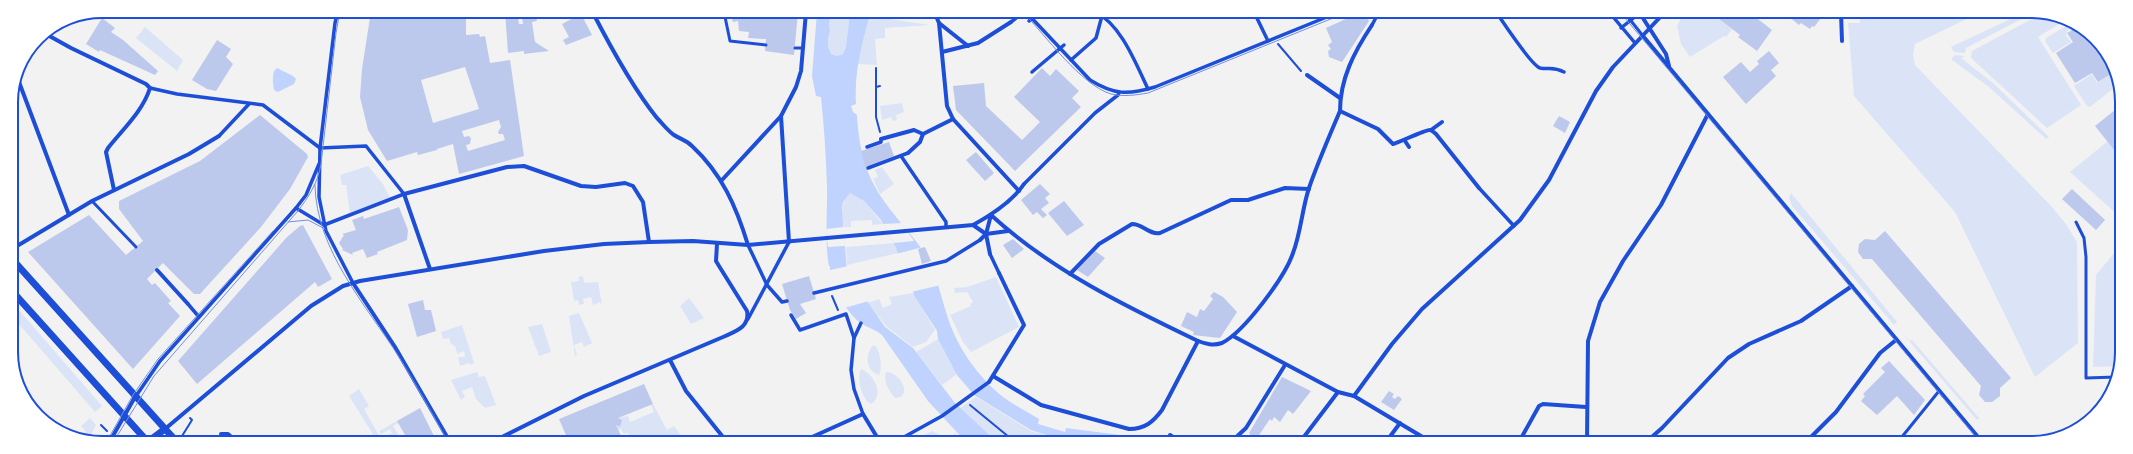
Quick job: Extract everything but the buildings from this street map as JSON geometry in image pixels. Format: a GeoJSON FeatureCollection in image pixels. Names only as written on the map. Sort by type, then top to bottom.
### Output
{"type":"FeatureCollection","features":[{"type":"Feature","properties":{"kind":"street"},"geometry":{"type":"LineString","coordinates":[[336,18],[319,164],[319,197],[324,225],[335,250],[353,283],[395,347],[447,436]]}},
{"type":"Feature","properties":{"kind":"street"},"geometry":{"type":"LineString","coordinates":[[596,18],[630,79],[657,117],[674,135],[683,138],[695,148],[712,166],[722,180],[738,214],[748,245],[767,285],[786,306]]}},
{"type":"Feature","properties":{"kind":"street"},"geometry":{"type":"LineString","coordinates":[[722,180],[781,116],[796,87],[801,71],[806,18]]}},
{"type":"Feature","properties":{"kind":"street"},"geometry":{"type":"LineString","coordinates":[[937,18],[939,23],[947,106],[953,119],[1019,191]]}},
{"type":"Feature","properties":{"kind":"street"},"geometry":{"type":"LineString","coordinates":[[942,52],[978,43],[1017,18]]}},
{"type":"Feature","properties":{"kind":"street"},"geometry":{"type":"LineString","coordinates":[[1029,22],[1033,18],[1090,80],[1103,88],[1127,94],[1155,87],[1268,39],[1323,18]]}},
{"type":"Feature","properties":{"kind":"street"},"geometry":{"type":"LineString","coordinates":[[1071,60],[1096,38],[1102,18]]}},
{"type":"Feature","properties":{"kind":"street"},"geometry":{"type":"LineString","coordinates":[[1106,18],[1127,45],[1148,89]]}},
{"type":"Feature","properties":{"kind":"street"},"geometry":{"type":"LineString","coordinates":[[1257,18],[1268,39]]}},
{"type":"Feature","properties":{"kind":"street"},"geometry":{"type":"LineString","coordinates":[[991,215],[1008,231],[1050,262],[1130,309],[1198,341],[1210,345],[1220,343],[1233,336],[1270,293],[1289,264],[1301,226],[1309,189],[1340,111],[1340,98],[1348,67],[1376,18]]}},
{"type":"Feature","properties":{"kind":"street"},"geometry":{"type":"LineString","coordinates":[[1500,18],[1531,61],[1540,68],[1556,68],[1564,72]]}},
{"type":"Feature","properties":{"kind":"street"},"geometry":{"type":"LineString","coordinates":[[1614,18],[1635,43]]}},
{"type":"Feature","properties":{"kind":"street"},"geometry":{"type":"LineString","coordinates":[[1621,28],[1634,18]]}},
{"type":"Feature","properties":{"kind":"street"},"geometry":{"type":"LineString","coordinates":[[1644,18],[1666,54],[1670,68]]}},
{"type":"Feature","properties":{"kind":"street"},"geometry":{"type":"LineString","coordinates":[[1354,396],[1392,344],[1422,309],[1514,226],[1549,180],[1596,91],[1613,67],[1660,18]]}},
{"type":"Feature","properties":{"kind":"street"},"geometry":{"type":"LineString","coordinates":[[1841,18],[1842,41]]}},
{"type":"Feature","properties":{"kind":"street"},"geometry":{"type":"LineString","coordinates":[[939,23],[968,46]]}},
{"type":"Feature","properties":{"kind":"street"},"geometry":{"type":"LineString","coordinates":[[50,36],[146,84],[150,88],[177,94],[263,105],[320,148],[366,146],[404,194],[430,269]]}},
{"type":"Feature","properties":{"kind":"street"},"geometry":{"type":"LineString","coordinates":[[1643,36],[1977,436]]}},
{"type":"Feature","properties":{"kind":"street"},"geometry":{"type":"LineString","coordinates":[[1032,72],[1064,45]]}},
{"type":"Feature","properties":{"kind":"street"},"geometry":{"type":"LineString","coordinates":[[1307,75],[1340,98]]}},
{"type":"Feature","properties":{"kind":"street"},"geometry":{"type":"LineString","coordinates":[[20,85],[69,215]]}},
{"type":"Feature","properties":{"kind":"street"},"geometry":{"type":"LineString","coordinates":[[114,190],[106,152],[140,108],[150,88]]}},
{"type":"Feature","properties":{"kind":"street"},"geometry":{"type":"LineString","coordinates":[[155,436],[311,306],[334,291],[353,283],[544,250],[604,244],[693,241],[717,244],[748,245],[973,225],[991,215],[1019,191],[1024,184],[1095,113],[1119,93]]}},
{"type":"Feature","properties":{"kind":"street"},"geometry":{"type":"LineString","coordinates":[[18,245],[92,201],[189,154],[219,136],[249,104]]}},
{"type":"Feature","properties":{"kind":"street"},"geometry":{"type":"LineString","coordinates":[[1340,111],[1378,129],[1393,144],[1405,141],[1426,130],[1431,130],[1442,122]]}},
{"type":"Feature","properties":{"kind":"street"},"geometry":{"type":"LineString","coordinates":[[1587,436],[1588,342],[1600,302],[1623,261],[1661,205],[1704,119],[1708,114]]}},
{"type":"Feature","properties":{"kind":"street"},"geometry":{"type":"LineString","coordinates":[[504,436],[584,396],[741,328],[748,319],[767,285],[789,242],[781,116]]}},
{"type":"Feature","properties":{"kind":"street"},"geometry":{"type":"LineString","coordinates":[[923,134],[953,119]]}},
{"type":"Feature","properties":{"kind":"street"},"geometry":{"type":"LineString","coordinates":[[867,147],[881,142],[881,139],[914,130],[923,134]]}},
{"type":"Feature","properties":{"kind":"street"},"geometry":{"type":"LineString","coordinates":[[1431,130],[1436,134],[1479,188],[1514,226]]}},
{"type":"Feature","properties":{"kind":"street"},"geometry":{"type":"LineString","coordinates":[[868,168],[908,153],[921,143],[923,134]]}},
{"type":"Feature","properties":{"kind":"street"},"geometry":{"type":"LineString","coordinates":[[1405,141],[1409,147]]}},
{"type":"Feature","properties":{"kind":"street"},"geometry":{"type":"LineString","coordinates":[[901,156],[946,222],[946,227]]}},
{"type":"Feature","properties":{"kind":"street"},"geometry":{"type":"LineString","coordinates":[[113,436],[135,397],[160,361],[306,195],[319,164]]}},
{"type":"Feature","properties":{"kind":"street"},"geometry":{"type":"LineString","coordinates":[[324,225],[404,194],[507,167],[524,166],[581,186],[596,187],[625,183],[633,186],[642,198],[649,242]]}},
{"type":"Feature","properties":{"kind":"street"},"geometry":{"type":"LineString","coordinates":[[1132,224],[1140,226],[1152,233],[1160,233],[1231,200],[1248,200],[1285,188],[1309,189]]}},
{"type":"Feature","properties":{"kind":"street"},"geometry":{"type":"LineString","coordinates":[[1252,193],[1254,198]]}},
{"type":"Feature","properties":{"kind":"street"},"geometry":{"type":"LineString","coordinates":[[296,208],[324,225]]}},
{"type":"Feature","properties":{"kind":"street"},"geometry":{"type":"LineString","coordinates":[[906,436],[942,416],[974,395],[989,382],[1024,326],[990,254],[986,234],[991,215]]}},
{"type":"Feature","properties":{"kind":"street"},"geometry":{"type":"LineString","coordinates":[[1070,274],[1099,244],[1132,224],[1136,219]]}},
{"type":"Feature","properties":{"kind":"street"},"geometry":{"type":"LineString","coordinates":[[973,225],[986,234]]}},
{"type":"Feature","properties":{"kind":"street"},"geometry":{"type":"LineString","coordinates":[[814,293],[946,261],[980,240],[986,234],[1008,231]]}},
{"type":"Feature","properties":{"kind":"street"},"geometry":{"type":"LineString","coordinates":[[717,244],[716,261],[746,308],[748,319]]}},
{"type":"Feature","properties":{"kind":"street"},"geometry":{"type":"LineString","coordinates":[[18,266],[135,397],[173,436]]}},
{"type":"Feature","properties":{"kind":"street"},"geometry":{"type":"LineString","coordinates":[[157,270],[199,317]]}},
{"type":"Feature","properties":{"kind":"street"},"geometry":{"type":"LineString","coordinates":[[1652,436],[1662,428],[1728,358],[1749,344],[1801,321],[1852,286]]}},
{"type":"Feature","properties":{"kind":"street"},"geometry":{"type":"LineString","coordinates":[[18,298],[143,436]]}},
{"type":"Feature","properties":{"kind":"street"},"geometry":{"type":"LineString","coordinates":[[782,302],[787,301]]}},
{"type":"Feature","properties":{"kind":"street"},"geometry":{"type":"LineString","coordinates":[[791,315],[800,330],[846,314],[854,338]]}},
{"type":"Feature","properties":{"kind":"street"},"geometry":{"type":"LineString","coordinates":[[861,323],[854,338],[851,370],[854,389],[863,414],[876,436]]}},
{"type":"Feature","properties":{"kind":"street"},"geometry":{"type":"LineString","coordinates":[[1233,336],[1338,392],[1354,396],[1421,436]]}},
{"type":"Feature","properties":{"kind":"street"},"geometry":{"type":"LineString","coordinates":[[1811,436],[1836,412],[1880,353],[1896,340]]}},
{"type":"Feature","properties":{"kind":"street"},"geometry":{"type":"LineString","coordinates":[[993,376],[1041,405],[1129,429],[1139,429],[1155,419],[1162,410],[1198,341]]}},
{"type":"Feature","properties":{"kind":"street"},"geometry":{"type":"LineString","coordinates":[[670,360],[686,391],[722,436]]}},
{"type":"Feature","properties":{"kind":"street"},"geometry":{"type":"LineString","coordinates":[[1238,436],[1246,428],[1285,365]]}},
{"type":"Feature","properties":{"kind":"street"},"geometry":{"type":"LineString","coordinates":[[1305,436],[1338,392]]}},
{"type":"Feature","properties":{"kind":"street"},"geometry":{"type":"LineString","coordinates":[[1522,436],[1537,408],[1543,404],[1586,407]]}},
{"type":"Feature","properties":{"kind":"street"},"geometry":{"type":"LineString","coordinates":[[814,436],[863,414]]}},
{"type":"Feature","properties":{"kind":"street"},"geometry":{"type":"LineString","coordinates":[[1390,436],[1400,423]]}},
{"type":"Feature","properties":{"kind":"street"},"geometry":{"type":"LineString","coordinates":[[161,436],[165,429]]}},
{"type":"Feature","properties":{"kind":"street"},"geometry":{"type":"LineString","coordinates":[[221,434],[228,434],[230,436]]}},
{"type":"Feature","properties":{"kind":"lane"},"geometry":{"type":"LineString","coordinates":[[725,18],[730,41],[766,45]]}},
{"type":"Feature","properties":{"kind":"lane"},"geometry":{"type":"LineString","coordinates":[[1628,18],[1643,36]]}},
{"type":"Feature","properties":{"kind":"lane"},"geometry":{"type":"LineString","coordinates":[[795,48],[803,48]]}},
{"type":"Feature","properties":{"kind":"lane"},"geometry":{"type":"LineString","coordinates":[[92,201],[136,247]]}},
{"type":"Feature","properties":{"kind":"lane"},"geometry":{"type":"LineString","coordinates":[[2076,222],[2084,238],[2086,257],[2086,378],[2112,376]]}},
{"type":"Feature","properties":{"kind":"lane"},"geometry":{"type":"LineString","coordinates":[[1903,436],[1939,391]]}},
{"type":"Feature","properties":{"kind":"path"},"geometry":{"type":"LineString","coordinates":[[1280,46],[1300,71],[1307,75]]}},
{"type":"Feature","properties":{"kind":"path"},"geometry":{"type":"LineString","coordinates":[[876,68],[876,117],[881,139]]}},
{"type":"Feature","properties":{"kind":"path"},"geometry":{"type":"LineString","coordinates":[[876,87],[880,86]]}},
{"type":"Feature","properties":{"kind":"path"},"geometry":{"type":"LineString","coordinates":[[833,300],[837,310]]}},
{"type":"Feature","properties":{"kind":"path"},"geometry":{"type":"LineString","coordinates":[[965,401],[1008,436]]}},
{"type":"Feature","properties":{"kind":"path"},"geometry":{"type":"LineString","coordinates":[[181,436],[192,420]]}},
{"type":"Feature","properties":{"kind":"shaded area"},"geometry":{"type":"Polygon","coordinates":[[[830,18],[849,18],[846,47],[843,54],[837,56],[831,54],[828,47],[830,31],[830,18]]]}},
{"type":"Feature","properties":{"kind":"shaded area"},"geometry":{"type":"Polygon","coordinates":[[[869,18],[883,18],[930,25],[885,28],[885,38],[875,39],[877,65],[858,64],[860,50],[869,18]]]}},
{"type":"Feature","properties":{"kind":"shaded area"},"geometry":{"type":"Polygon","coordinates":[[[1681,18],[1718,18],[1732,29],[1726,37],[1724,36],[1690,57],[1681,44],[1677,26],[1681,18]]]}},
{"type":"Feature","properties":{"kind":"shaded area"},"geometry":{"type":"Polygon","coordinates":[[[1860,18],[1969,18],[1915,44],[1913,55],[1915,65],[2051,206],[2066,224],[2077,242],[2078,343],[2035,377],[1955,212],[1854,96],[1848,23],[1860,23],[1860,18]]]}},
{"type":"Feature","properties":{"kind":"shaded area"},"geometry":{"type":"Polygon","coordinates":[[[2012,18],[2023,18],[1966,48],[1965,53],[1954,52],[1951,47],[2012,18]]]}},
{"type":"Feature","properties":{"kind":"shaded area"},"geometry":{"type":"Polygon","coordinates":[[[2034,18],[2061,23],[2038,37],[2081,105],[2047,128],[1971,58],[1972,51],[2034,18]]]}},
{"type":"Feature","properties":{"kind":"shaded area"},"geometry":{"type":"Polygon","coordinates":[[[2066,26],[2072,28],[2067,31],[2066,35],[2071,42],[2053,53],[2045,41],[2046,38],[2066,26]]]}},
{"type":"Feature","properties":{"kind":"shaded area"},"geometry":{"type":"Polygon","coordinates":[[[145,27],[183,60],[177,71],[136,38],[145,27]]]}},
{"type":"Feature","properties":{"kind":"shaded area"},"geometry":{"type":"Polygon","coordinates":[[[1955,55],[1965,56],[1961,58],[1993,83],[2049,137],[2046,139],[1989,87],[1952,60],[1955,55]]]}},
{"type":"Feature","properties":{"kind":"shaded area"},"geometry":{"type":"Polygon","coordinates":[[[2092,74],[2097,83],[2111,74],[2114,88],[2090,107],[2087,106],[2074,86],[2092,74]]]}},
{"type":"Feature","properties":{"kind":"shaded area"},"geometry":{"type":"Polygon","coordinates":[[[902,103],[904,112],[896,115],[897,120],[893,121],[891,117],[882,120],[880,106],[902,103]]]}},
{"type":"Feature","properties":{"kind":"shaded area"},"geometry":{"type":"Polygon","coordinates":[[[2108,141],[2115,150],[2115,212],[2070,172],[2108,141]]]}},
{"type":"Feature","properties":{"kind":"shaded area"},"geometry":{"type":"Polygon","coordinates":[[[368,166],[383,184],[390,198],[350,213],[346,185],[342,185],[340,175],[368,166]]]}},
{"type":"Feature","properties":{"kind":"shaded area"},"geometry":{"type":"Polygon","coordinates":[[[882,167],[894,184],[880,194],[873,179],[878,177],[875,170],[882,167]]]}},
{"type":"Feature","properties":{"kind":"shaded area"},"geometry":{"type":"Polygon","coordinates":[[[850,193],[864,201],[883,224],[872,225],[872,220],[851,221],[851,227],[844,227],[842,213],[843,205],[850,193]]]}},
{"type":"Feature","properties":{"kind":"shaded area"},"geometry":{"type":"Polygon","coordinates":[[[1791,193],[1897,322],[1894,325],[1792,206],[1789,198],[1791,193]]]}},
{"type":"Feature","properties":{"kind":"shaded area"},"geometry":{"type":"Polygon","coordinates":[[[894,243],[898,253],[847,265],[846,247],[894,243]]]}},
{"type":"Feature","properties":{"kind":"shaded area"},"geometry":{"type":"Polygon","coordinates":[[[2115,252],[2115,358],[2114,366],[2093,367],[2096,275],[2115,252]]]}},
{"type":"Feature","properties":{"kind":"shaded area"},"geometry":{"type":"Polygon","coordinates":[[[583,276],[584,283],[598,282],[602,305],[600,302],[593,305],[591,297],[583,299],[584,304],[579,305],[578,300],[574,301],[571,282],[579,281],[578,277],[583,276]]]}},
{"type":"Feature","properties":{"kind":"shaded area"},"geometry":{"type":"Polygon","coordinates":[[[996,277],[1019,327],[971,352],[963,342],[950,315],[971,306],[970,304],[973,302],[967,292],[955,293],[954,288],[967,287],[996,277]]]}},
{"type":"Feature","properties":{"kind":"shaded area"},"geometry":{"type":"Polygon","coordinates":[[[913,293],[935,330],[926,342],[913,347],[886,326],[868,303],[879,299],[883,308],[892,304],[889,297],[913,293]]]}},
{"type":"Feature","properties":{"kind":"shaded area"},"geometry":{"type":"Polygon","coordinates":[[[689,298],[704,318],[691,324],[680,306],[689,298]]]}},
{"type":"Feature","properties":{"kind":"shaded area"},"geometry":{"type":"Polygon","coordinates":[[[18,309],[102,406],[95,412],[18,323],[18,309]]]}},
{"type":"Feature","properties":{"kind":"shaded area"},"geometry":{"type":"Polygon","coordinates":[[[579,313],[592,343],[584,347],[582,342],[574,345],[577,355],[575,356],[569,316],[579,313]]]}},
{"type":"Feature","properties":{"kind":"shaded area"},"geometry":{"type":"Polygon","coordinates":[[[542,324],[551,352],[539,356],[528,327],[542,324]]]}},
{"type":"Feature","properties":{"kind":"shaded area"},"geometry":{"type":"Polygon","coordinates":[[[462,325],[474,363],[460,366],[458,357],[465,357],[464,351],[458,355],[455,346],[451,344],[449,338],[443,339],[441,332],[462,325]]]}},
{"type":"Feature","properties":{"kind":"shaded area"},"geometry":{"type":"Polygon","coordinates":[[[1898,328],[1910,341],[1912,340],[1979,418],[1977,420],[1898,328]]]}},
{"type":"Feature","properties":{"kind":"shaded area"},"geometry":{"type":"Polygon","coordinates":[[[938,339],[957,374],[942,385],[916,352],[938,339]]]}},
{"type":"Feature","properties":{"kind":"shaded area"},"geometry":{"type":"Polygon","coordinates":[[[872,346],[876,346],[880,356],[881,368],[879,375],[871,370],[868,363],[868,354],[872,346]]]}},
{"type":"Feature","properties":{"kind":"shaded area"},"geometry":{"type":"Polygon","coordinates":[[[861,369],[870,375],[876,385],[877,395],[871,404],[865,398],[861,388],[859,378],[861,369]]]}},
{"type":"Feature","properties":{"kind":"shaded area"},"geometry":{"type":"Polygon","coordinates":[[[477,372],[479,377],[485,376],[496,405],[485,408],[476,399],[472,387],[462,391],[465,397],[461,400],[451,380],[477,372]]]}},
{"type":"Feature","properties":{"kind":"shaded area"},"geometry":{"type":"Polygon","coordinates":[[[886,372],[897,376],[902,382],[904,393],[901,397],[895,398],[889,389],[885,379],[886,372]]]}},
{"type":"Feature","properties":{"kind":"shaded area"},"geometry":{"type":"Polygon","coordinates":[[[359,389],[369,406],[364,409],[379,436],[371,436],[373,434],[349,396],[359,389]]]}},
{"type":"Feature","properties":{"kind":"shaded area"},"geometry":{"type":"Polygon","coordinates":[[[976,397],[1031,431],[1048,436],[990,436],[960,408],[976,397]]]}},
{"type":"Feature","properties":{"kind":"shaded area"},"geometry":{"type":"Polygon","coordinates":[[[653,404],[667,430],[674,426],[682,436],[630,436],[628,433],[624,434],[621,429],[618,430],[616,425],[620,427],[622,420],[618,418],[628,416],[630,422],[654,412],[651,405],[653,404]]]}},
{"type":"Feature","properties":{"kind":"shaded area"},"geometry":{"type":"Polygon","coordinates":[[[90,418],[96,425],[91,435],[84,434],[86,432],[81,426],[90,418]]]}},
{"type":"Feature","properties":{"kind":"shaded area"},"geometry":{"type":"Polygon","coordinates":[[[397,421],[398,423],[393,426],[399,436],[386,436],[392,433],[390,429],[381,434],[379,431],[397,421]]]}},
{"type":"Feature","properties":{"kind":"shaded area"},"geometry":{"type":"Polygon","coordinates":[[[932,431],[942,436],[922,436],[932,431]]]}},
{"type":"Feature","properties":{"kind":"water"},"geometry":{"type":"Polygon","coordinates":[[[817,18],[830,18],[828,47],[831,54],[837,56],[843,54],[846,47],[849,18],[869,18],[857,69],[856,104],[851,106],[853,112],[857,115],[864,160],[870,177],[890,210],[926,255],[934,272],[951,327],[962,349],[985,380],[994,389],[1016,406],[1039,419],[1038,424],[1065,432],[1066,428],[1128,436],[1049,436],[1031,430],[974,395],[957,375],[938,339],[937,331],[915,297],[894,243],[881,220],[864,201],[850,193],[843,202],[842,209],[847,272],[885,327],[913,348],[955,403],[991,436],[960,436],[928,401],[882,335],[858,321],[852,315],[836,292],[828,262],[826,231],[827,186],[823,119],[821,97],[816,96],[812,76],[817,18]]]}},
{"type":"Feature","properties":{"kind":"water"},"geometry":{"type":"Polygon","coordinates":[[[277,68],[296,79],[294,84],[278,92],[274,90],[273,80],[274,71],[277,68]]]}},
{"type":"Feature","properties":{"kind":"pier"},"geometry":{"type":"Polygon","coordinates":[[[902,223],[914,241],[894,243],[883,224],[902,223]]]}},
{"type":"Feature","properties":{"kind":"pier"},"geometry":{"type":"Polygon","coordinates":[[[844,227],[845,246],[828,247],[826,229],[844,227]]]}},
{"type":"Feature","properties":{"kind":"pier"},"geometry":{"type":"Polygon","coordinates":[[[923,247],[941,285],[911,292],[896,254],[923,247]]]}},
{"type":"Feature","properties":{"kind":"pier"},"geometry":{"type":"Polygon","coordinates":[[[830,266],[830,270],[849,266],[849,272],[869,301],[844,308],[829,279],[828,267],[830,266]]]}},
{"type":"Feature","properties":{"kind":"tram line"},"geometry":{"type":"LineString","coordinates":[[117,436],[154,376],[297,212],[312,189],[318,177],[321,164],[339,18]]}},
{"type":"Feature","properties":{"kind":"tram line"},"geometry":{"type":"LineString","coordinates":[[1028,18],[1064,58],[1088,81],[1111,94],[1125,96],[1148,93],[1333,18]]}},
{"type":"Feature","properties":{"kind":"tram line"},"geometry":{"type":"LineString","coordinates":[[1625,18],[1975,436]]}},
{"type":"Feature","properties":{"kind":"tram line"},"geometry":{"type":"LineString","coordinates":[[315,185],[318,209],[324,232],[333,254],[358,297],[399,357],[445,436]]}},
{"type":"Feature","properties":{"kind":"tram line"},"geometry":{"type":"LineString","coordinates":[[288,222],[308,220],[325,229]]}},
{"type":"Feature","properties":{"kind":"tram line"},"geometry":{"type":"LineString","coordinates":[[110,436],[133,395],[158,359],[273,231]]}}]}
